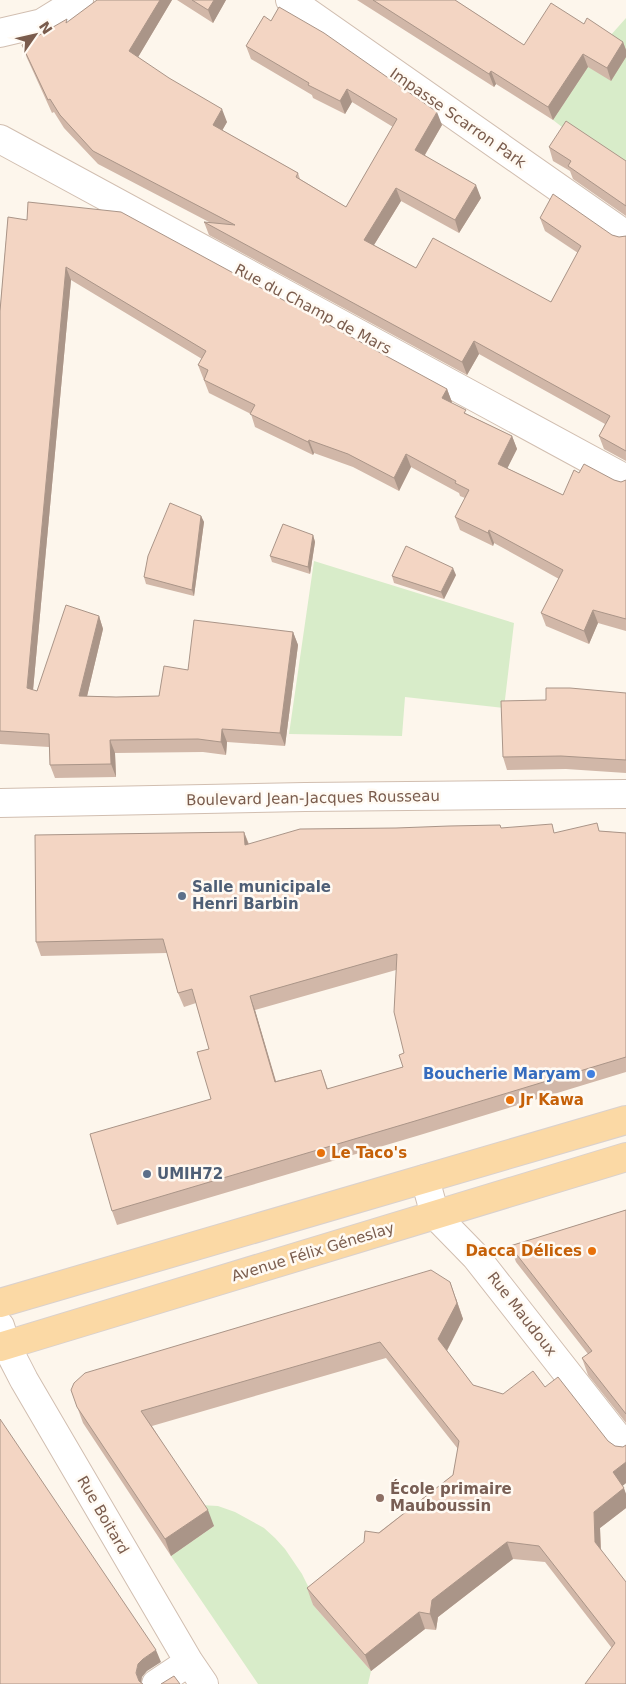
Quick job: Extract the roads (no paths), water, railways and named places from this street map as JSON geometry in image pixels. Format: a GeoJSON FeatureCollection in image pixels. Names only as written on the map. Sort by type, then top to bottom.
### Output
{"type":"FeatureCollection","features":[{"type":"Feature","properties":{"kind":"main road"},"geometry":{"type":"LineString","coordinates":[[0,1303],[626,1120]]}},
{"type":"Feature","properties":{"kind":"main road","name":"Avenue Félix Géneslay"},"geometry":{"type":"LineString","coordinates":[[2,1339],[435,1215],[626,1157]]}},
{"type":"Feature","properties":{"kind":"street"},"geometry":{"type":"LineString","coordinates":[[0,33],[42,23],[79,0]]}},
{"type":"Feature","properties":{"kind":"street","name":"Impasse Scarron Park"},"geometry":{"type":"LineString","coordinates":[[290,0],[626,235]]}},
{"type":"Feature","properties":{"kind":"street","name":"Rue du Champ de Mars"},"geometry":{"type":"LineString","coordinates":[[0,139],[626,479]]}},
{"type":"Feature","properties":{"kind":"street","name":"Boulevard Jean-Jacques Rousseau"},"geometry":{"type":"LineString","coordinates":[[0,803],[626,794]]}},
{"type":"Feature","properties":{"kind":"street","name":"Rue Maudoux"},"geometry":{"type":"LineString","coordinates":[[425,1179],[435,1215],[476,1257],[626,1448]]}},
{"type":"Feature","properties":{"kind":"street","name":"Rue Boitard"},"geometry":{"type":"LineString","coordinates":[[2,1339],[189,1662],[204,1684]]}},
{"type":"Feature","properties":{"kind":"street"},"geometry":{"type":"LineString","coordinates":[[156,1684],[189,1662]]}},
{"type":"Feature","properties":{"kind":"place","name":"Salle municipale Henri Barbin"},"geometry":{"type":"Point","coordinates":[182,896]}},
{"type":"Feature","properties":{"kind":"place","name":"Boucherie Maryam"},"geometry":{"type":"Point","coordinates":[591,1074]}},
{"type":"Feature","properties":{"kind":"place","name":"Jr Kawa"},"geometry":{"type":"Point","coordinates":[510,1100]}},
{"type":"Feature","properties":{"kind":"place","name":"Le Taco's"},"geometry":{"type":"Point","coordinates":[321,1153]}},
{"type":"Feature","properties":{"kind":"place","name":"UMIH72"},"geometry":{"type":"Point","coordinates":[147,1174]}},
{"type":"Feature","properties":{"kind":"place","name":"Dacca Délices"},"geometry":{"type":"Point","coordinates":[592,1251]}},
{"type":"Feature","properties":{"kind":"place","name":"École primaire Mauboussin"},"geometry":{"type":"Point","coordinates":[380,1498]}}]}
